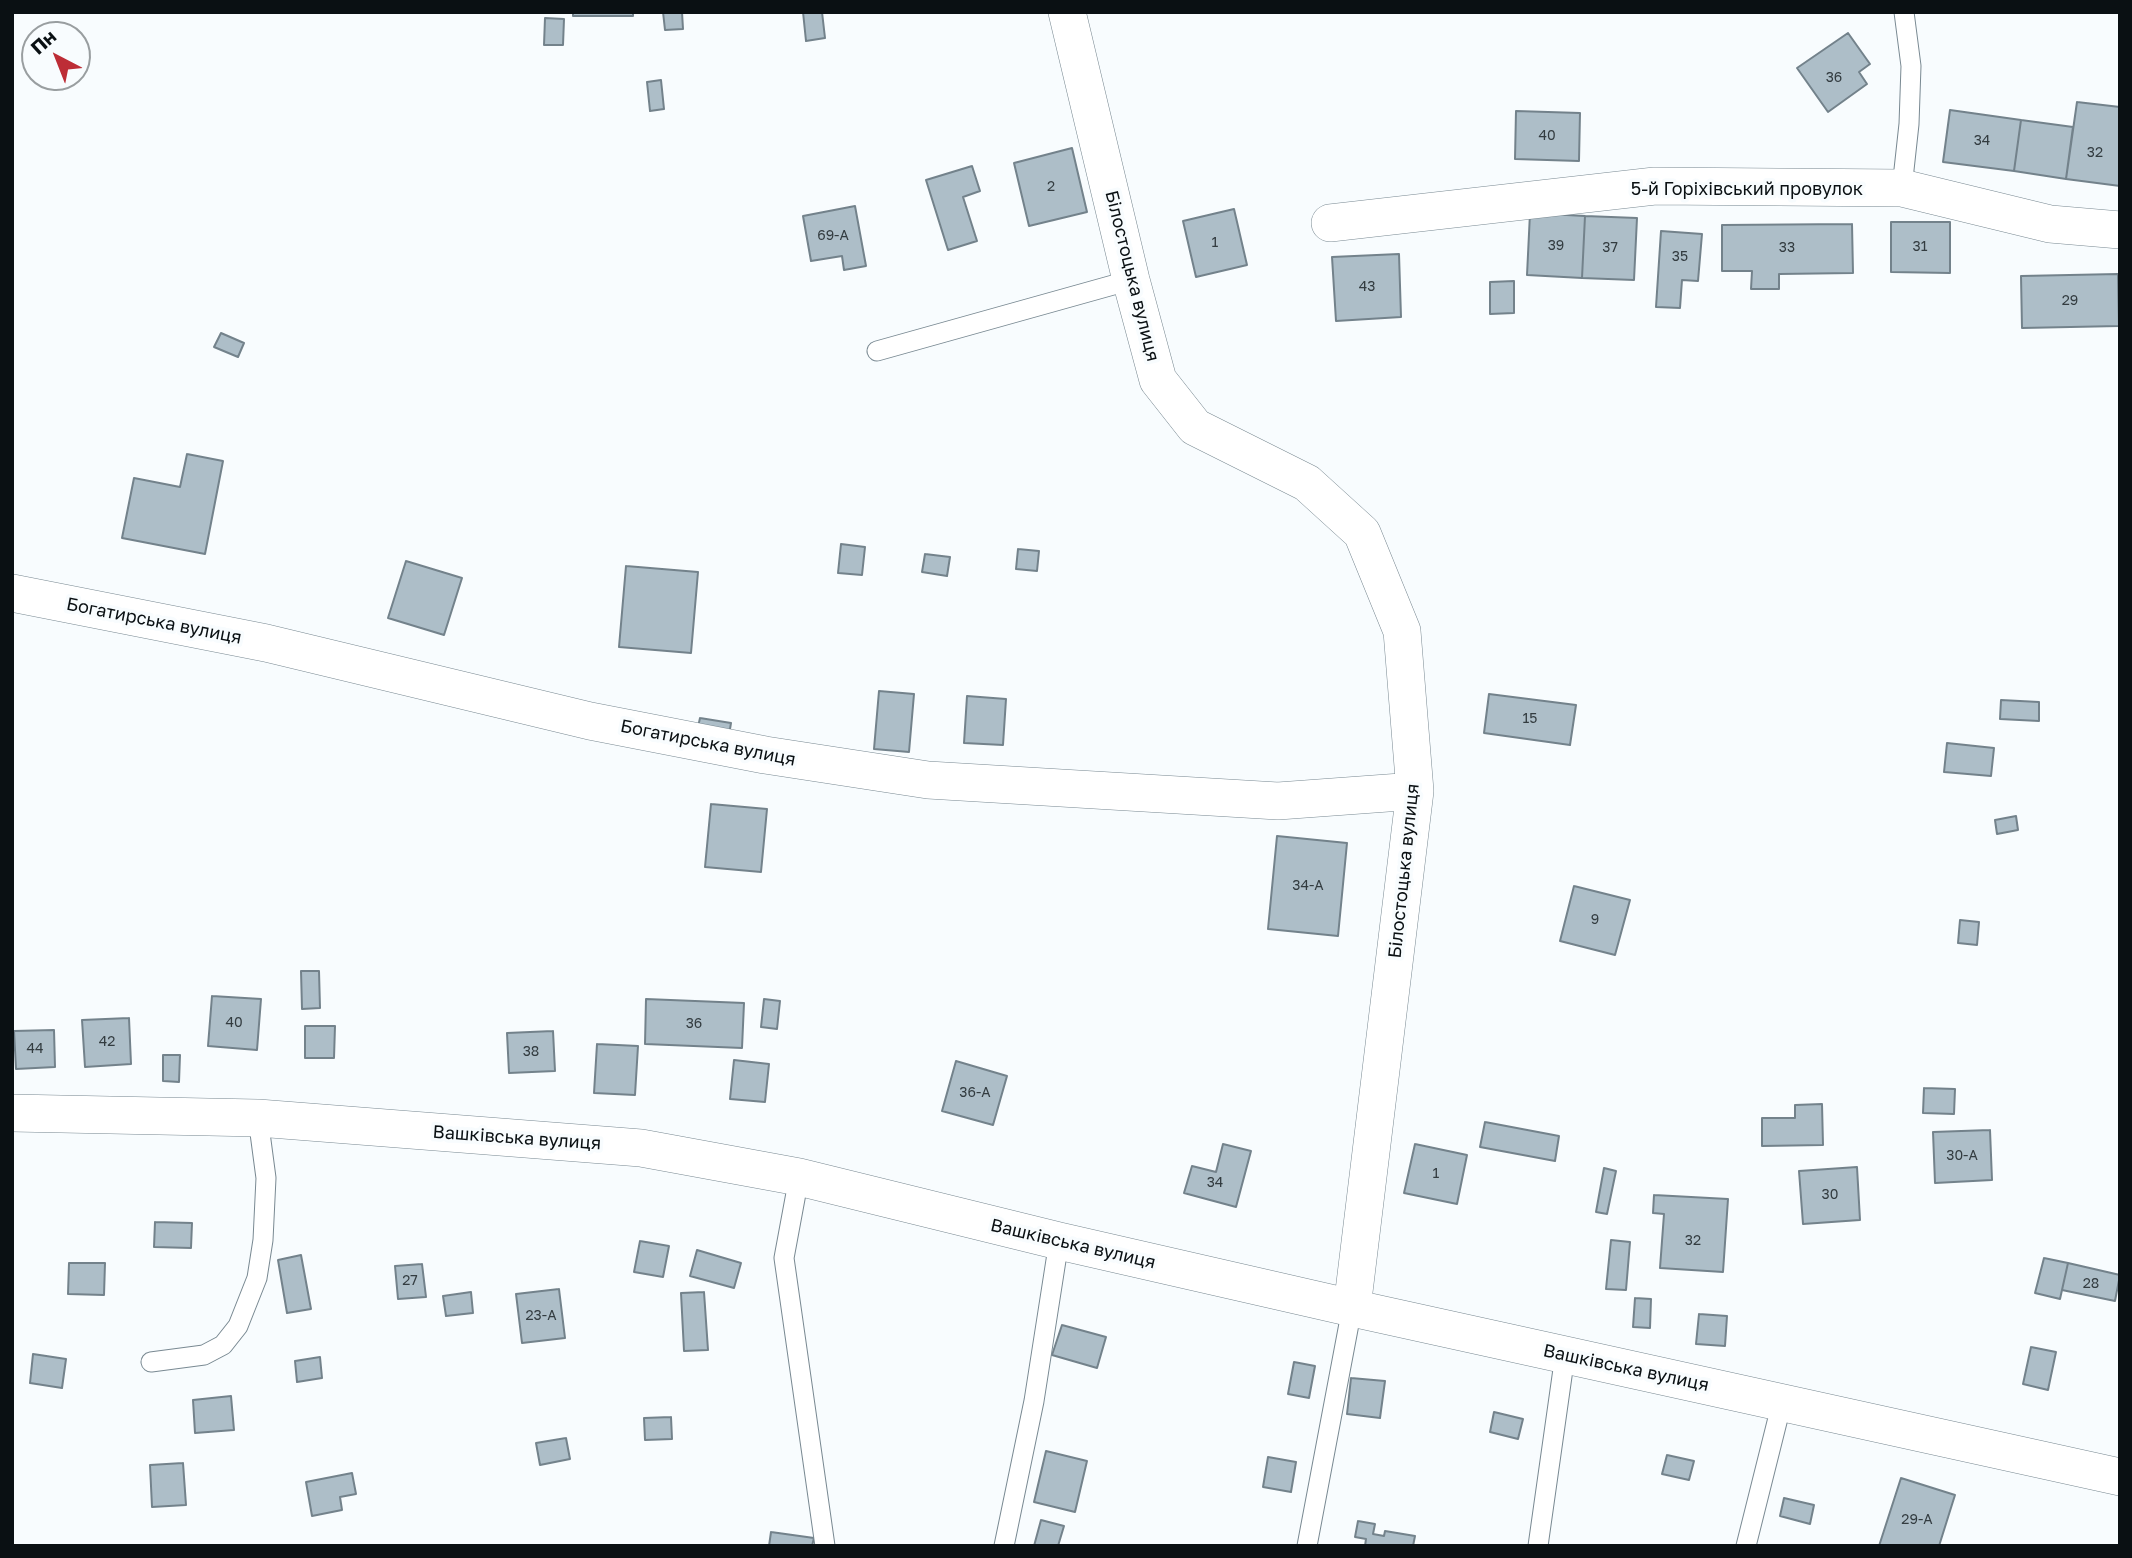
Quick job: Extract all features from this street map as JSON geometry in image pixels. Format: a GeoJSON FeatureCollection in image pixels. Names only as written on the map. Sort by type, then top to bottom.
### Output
{"type":"FeatureCollection","features":[{"type":"Feature","properties":{"kind":"street","name":"Білостоцька вулиця"},"geometry":{"type":"LineString","coordinates":[[1067,12],[1131,280],[1158,380],[1195,427],[1307,483],[1362,533],[1402,631],[1415,791],[1352,1308]]}},
{"type":"Feature","properties":{"kind":"street","name":"5-й Горіхівський провулок"},"geometry":{"type":"LineString","coordinates":[[1330,223],[1655,186],[1902,188],[2050,224],[2120,230]]}},
{"type":"Feature","properties":{"kind":"street","name":"Богатирська вулиця"},"geometry":{"type":"LineString","coordinates":[[12,593],[266,643],[590,721],[765,755],[928,780],[1278,801],[1415,791]]}},
{"type":"Feature","properties":{"kind":"street","name":"Вашківська вулиця"},"geometry":{"type":"LineString","coordinates":[[12,1113],[258,1118],[641,1148],[799,1178],[1352,1308],[2120,1477]]}},
{"type":"Feature","properties":{"kind":"lane"},"geometry":{"type":"LineString","coordinates":[[1902,188],[1909,124],[1911,66],[1904,12]]}},
{"type":"Feature","properties":{"kind":"lane"},"geometry":{"type":"LineString","coordinates":[[877,351],[1131,280]]}},
{"type":"Feature","properties":{"kind":"lane"},"geometry":{"type":"LineString","coordinates":[[151,1362],[204,1354],[223,1345],[238,1326],[257,1278],[263,1240],[266,1178],[258,1118]]}},
{"type":"Feature","properties":{"kind":"lane"},"geometry":{"type":"LineString","coordinates":[[799,1178],[784,1258],[825,1546]]}},
{"type":"Feature","properties":{"kind":"lane"},"geometry":{"type":"LineString","coordinates":[[1004,1546],[1034,1401],[1059,1241]]}},
{"type":"Feature","properties":{"kind":"lane"},"geometry":{"type":"LineString","coordinates":[[1307,1546],[1352,1308]]}},
{"type":"Feature","properties":{"kind":"lane"},"geometry":{"type":"LineString","coordinates":[[1538,1546],[1565,1354]]}},
{"type":"Feature","properties":{"kind":"lane"},"geometry":{"type":"LineString","coordinates":[[1746,1546],[1782,1402]]}},
{"type":"Feature","properties":{"kind":"building"},"geometry":{"type":"Polygon","coordinates":[[[573,12],[633,12],[633,16],[573,16],[573,12]]]}},
{"type":"Feature","properties":{"kind":"building"},"geometry":{"type":"Polygon","coordinates":[[[663,12],[682,12],[683,29],[665,30],[663,12]]]}},
{"type":"Feature","properties":{"kind":"building"},"geometry":{"type":"Polygon","coordinates":[[[803,12],[822,12],[825,38],[806,41],[803,12]]]}},
{"type":"Feature","properties":{"kind":"building"},"geometry":{"type":"Polygon","coordinates":[[[545,18],[564,19],[563,45],[544,45],[545,18]]]}},
{"type":"Feature","properties":{"kind":"building"},"geometry":{"type":"Polygon","coordinates":[[[1848,33],[1870,64],[1859,72],[1867,84],[1828,112],[1797,68],[1848,33]]]}},
{"type":"Feature","properties":{"kind":"building"},"geometry":{"type":"Polygon","coordinates":[[[661,80],[664,109],[650,111],[647,82],[661,80]]]}},
{"type":"Feature","properties":{"kind":"building"},"geometry":{"type":"Polygon","coordinates":[[[2077,102],[2120,107],[2120,186],[2066,179],[2077,102]]]}},
{"type":"Feature","properties":{"kind":"building"},"geometry":{"type":"Polygon","coordinates":[[[1950,110],[2021,120],[2014,171],[1943,162],[1950,110]]]}},
{"type":"Feature","properties":{"kind":"building"},"geometry":{"type":"Polygon","coordinates":[[[1516,111],[1580,113],[1579,161],[1515,159],[1516,111]]]}},
{"type":"Feature","properties":{"kind":"building"},"geometry":{"type":"Polygon","coordinates":[[[2021,120],[2073,127],[2066,179],[2014,171],[2021,120]]]}},
{"type":"Feature","properties":{"kind":"building"},"geometry":{"type":"Polygon","coordinates":[[[1072,148],[1087,212],[1029,226],[1014,163],[1072,148]]]}},
{"type":"Feature","properties":{"kind":"building"},"geometry":{"type":"Polygon","coordinates":[[[972,166],[980,191],[963,197],[977,241],[948,250],[926,180],[972,166]]]}},
{"type":"Feature","properties":{"kind":"building"},"geometry":{"type":"Polygon","coordinates":[[[855,206],[866,266],[844,270],[842,256],[811,261],[803,216],[855,206]]]}},
{"type":"Feature","properties":{"kind":"building"},"geometry":{"type":"Polygon","coordinates":[[[1234,209],[1247,265],[1196,277],[1183,221],[1234,209]]]}},
{"type":"Feature","properties":{"kind":"building"},"geometry":{"type":"Polygon","coordinates":[[[1530,213],[1585,216],[1582,278],[1527,275],[1530,213]]]}},
{"type":"Feature","properties":{"kind":"building"},"geometry":{"type":"Polygon","coordinates":[[[1585,216],[1637,218],[1634,280],[1582,278],[1585,216]]]}},
{"type":"Feature","properties":{"kind":"building"},"geometry":{"type":"Polygon","coordinates":[[[1891,222],[1950,222],[1950,273],[1891,272],[1891,222]]]}},
{"type":"Feature","properties":{"kind":"building"},"geometry":{"type":"Polygon","coordinates":[[[1852,224],[1853,273],[1779,274],[1779,289],[1751,289],[1752,271],[1722,271],[1722,225],[1852,224]]]}},
{"type":"Feature","properties":{"kind":"building"},"geometry":{"type":"Polygon","coordinates":[[[1661,231],[1702,234],[1698,281],[1682,280],[1680,308],[1656,307],[1661,231]]]}},
{"type":"Feature","properties":{"kind":"building"},"geometry":{"type":"Polygon","coordinates":[[[1399,254],[1401,317],[1336,321],[1332,257],[1399,254]]]}},
{"type":"Feature","properties":{"kind":"building"},"geometry":{"type":"Polygon","coordinates":[[[2118,274],[2119,326],[2022,328],[2021,276],[2118,274]]]}},
{"type":"Feature","properties":{"kind":"building"},"geometry":{"type":"Polygon","coordinates":[[[1514,281],[1514,313],[1490,314],[1490,282],[1514,281]]]}},
{"type":"Feature","properties":{"kind":"building"},"geometry":{"type":"Polygon","coordinates":[[[221,333],[244,343],[238,357],[214,347],[221,333]]]}},
{"type":"Feature","properties":{"kind":"building"},"geometry":{"type":"Polygon","coordinates":[[[187,454],[223,461],[205,554],[122,538],[134,478],[180,487],[187,454]]]}},
{"type":"Feature","properties":{"kind":"building"},"geometry":{"type":"Polygon","coordinates":[[[841,544],[865,547],[862,575],[838,573],[841,544]]]}},
{"type":"Feature","properties":{"kind":"building"},"geometry":{"type":"Polygon","coordinates":[[[1018,549],[1039,551],[1037,571],[1016,569],[1018,549]]]}},
{"type":"Feature","properties":{"kind":"building"},"geometry":{"type":"Polygon","coordinates":[[[925,554],[950,557],[947,576],[922,572],[925,554]]]}},
{"type":"Feature","properties":{"kind":"building"},"geometry":{"type":"Polygon","coordinates":[[[406,561],[462,578],[444,635],[388,618],[406,561]]]}},
{"type":"Feature","properties":{"kind":"building"},"geometry":{"type":"Polygon","coordinates":[[[626,566],[698,572],[691,653],[619,647],[626,566]]]}},
{"type":"Feature","properties":{"kind":"building"},"geometry":{"type":"Polygon","coordinates":[[[879,691],[914,694],[909,752],[874,749],[879,691]]]}},
{"type":"Feature","properties":{"kind":"building"},"geometry":{"type":"Polygon","coordinates":[[[1489,694],[1576,705],[1570,745],[1484,733],[1489,694]]]}},
{"type":"Feature","properties":{"kind":"building"},"geometry":{"type":"Polygon","coordinates":[[[967,696],[1006,699],[1003,745],[964,743],[967,696]]]}},
{"type":"Feature","properties":{"kind":"building"},"geometry":{"type":"Polygon","coordinates":[[[2001,700],[2039,702],[2039,721],[2000,719],[2001,700]]]}},
{"type":"Feature","properties":{"kind":"building"},"geometry":{"type":"Polygon","coordinates":[[[700,718],[731,723],[728,741],[696,736],[700,718]]]}},
{"type":"Feature","properties":{"kind":"building"},"geometry":{"type":"Polygon","coordinates":[[[1947,743],[1994,748],[1991,776],[1944,772],[1947,743]]]}},
{"type":"Feature","properties":{"kind":"building"},"geometry":{"type":"Polygon","coordinates":[[[711,804],[767,809],[761,872],[705,867],[711,804]]]}},
{"type":"Feature","properties":{"kind":"building"},"geometry":{"type":"Polygon","coordinates":[[[2016,816],[2018,830],[1997,834],[1995,820],[2016,816]]]}},
{"type":"Feature","properties":{"kind":"building"},"geometry":{"type":"Polygon","coordinates":[[[1277,836],[1347,843],[1338,936],[1268,929],[1277,836]]]}},
{"type":"Feature","properties":{"kind":"building"},"geometry":{"type":"Polygon","coordinates":[[[1574,886],[1630,900],[1615,955],[1560,941],[1574,886]]]}},
{"type":"Feature","properties":{"kind":"building"},"geometry":{"type":"Polygon","coordinates":[[[1960,920],[1979,922],[1977,945],[1958,943],[1960,920]]]}},
{"type":"Feature","properties":{"kind":"building"},"geometry":{"type":"Polygon","coordinates":[[[301,971],[319,971],[320,1008],[302,1009],[301,971]]]}},
{"type":"Feature","properties":{"kind":"building"},"geometry":{"type":"Polygon","coordinates":[[[212,996],[261,999],[257,1050],[208,1046],[212,996]]]}},
{"type":"Feature","properties":{"kind":"building"},"geometry":{"type":"Polygon","coordinates":[[[646,999],[744,1003],[742,1048],[645,1044],[646,999]]]}},
{"type":"Feature","properties":{"kind":"building"},"geometry":{"type":"Polygon","coordinates":[[[764,999],[780,1001],[777,1029],[761,1027],[764,999]]]}},
{"type":"Feature","properties":{"kind":"building"},"geometry":{"type":"Polygon","coordinates":[[[129,1018],[131,1064],[85,1067],[82,1020],[129,1018]]]}},
{"type":"Feature","properties":{"kind":"building"},"geometry":{"type":"Polygon","coordinates":[[[305,1026],[335,1026],[334,1058],[305,1058],[305,1026]]]}},
{"type":"Feature","properties":{"kind":"building"},"geometry":{"type":"Polygon","coordinates":[[[54,1030],[55,1067],[16,1069],[14,1031],[54,1030]]]}},
{"type":"Feature","properties":{"kind":"building"},"geometry":{"type":"Polygon","coordinates":[[[553,1031],[555,1071],[509,1073],[507,1033],[553,1031]]]}},
{"type":"Feature","properties":{"kind":"building"},"geometry":{"type":"Polygon","coordinates":[[[597,1044],[638,1046],[635,1095],[594,1093],[597,1044]]]}},
{"type":"Feature","properties":{"kind":"building"},"geometry":{"type":"Polygon","coordinates":[[[163,1055],[180,1055],[179,1082],[163,1081],[163,1055]]]}},
{"type":"Feature","properties":{"kind":"building"},"geometry":{"type":"Polygon","coordinates":[[[734,1060],[769,1064],[765,1102],[730,1099],[734,1060]]]}},
{"type":"Feature","properties":{"kind":"building"},"geometry":{"type":"Polygon","coordinates":[[[956,1061],[1007,1076],[993,1125],[942,1111],[956,1061]]]}},
{"type":"Feature","properties":{"kind":"building"},"geometry":{"type":"Polygon","coordinates":[[[1924,1088],[1955,1089],[1954,1114],[1923,1113],[1924,1088]]]}},
{"type":"Feature","properties":{"kind":"building"},"geometry":{"type":"Polygon","coordinates":[[[1822,1104],[1823,1145],[1762,1146],[1762,1118],[1795,1118],[1795,1105],[1822,1104]]]}},
{"type":"Feature","properties":{"kind":"building"},"geometry":{"type":"Polygon","coordinates":[[[1485,1122],[1559,1136],[1555,1161],[1480,1147],[1485,1122]]]}},
{"type":"Feature","properties":{"kind":"building"},"geometry":{"type":"Polygon","coordinates":[[[1990,1130],[1992,1180],[1935,1183],[1933,1132],[1990,1130]]]}},
{"type":"Feature","properties":{"kind":"building"},"geometry":{"type":"Polygon","coordinates":[[[1223,1144],[1251,1151],[1236,1207],[1184,1193],[1192,1166],[1216,1172],[1223,1144]]]}},
{"type":"Feature","properties":{"kind":"building"},"geometry":{"type":"Polygon","coordinates":[[[1415,1144],[1467,1155],[1457,1204],[1404,1193],[1415,1144]]]}},
{"type":"Feature","properties":{"kind":"building"},"geometry":{"type":"Polygon","coordinates":[[[1857,1167],[1860,1220],[1803,1224],[1799,1171],[1857,1167]]]}},
{"type":"Feature","properties":{"kind":"building"},"geometry":{"type":"Polygon","coordinates":[[[1604,1168],[1616,1171],[1607,1214],[1596,1212],[1604,1168]]]}},
{"type":"Feature","properties":{"kind":"building"},"geometry":{"type":"Polygon","coordinates":[[[1654,1195],[1728,1199],[1723,1272],[1660,1268],[1664,1214],[1653,1213],[1654,1195]]]}},
{"type":"Feature","properties":{"kind":"building"},"geometry":{"type":"Polygon","coordinates":[[[155,1222],[192,1223],[191,1248],[154,1247],[155,1222]]]}},
{"type":"Feature","properties":{"kind":"building"},"geometry":{"type":"Polygon","coordinates":[[[1611,1240],[1630,1242],[1626,1290],[1606,1289],[1611,1240]]]}},
{"type":"Feature","properties":{"kind":"building"},"geometry":{"type":"Polygon","coordinates":[[[640,1241],[669,1246],[663,1277],[634,1272],[640,1241]]]}},
{"type":"Feature","properties":{"kind":"building"},"geometry":{"type":"Polygon","coordinates":[[[697,1250],[741,1263],[734,1288],[690,1276],[697,1250]]]}},
{"type":"Feature","properties":{"kind":"building"},"geometry":{"type":"Polygon","coordinates":[[[301,1255],[311,1309],[287,1313],[278,1260],[301,1255]]]}},
{"type":"Feature","properties":{"kind":"building"},"geometry":{"type":"Polygon","coordinates":[[[2044,1258],[2068,1263],[2060,1299],[2035,1293],[2044,1258]]]}},
{"type":"Feature","properties":{"kind":"building"},"geometry":{"type":"Polygon","coordinates":[[[69,1263],[105,1263],[104,1295],[68,1294],[69,1263]]]}},
{"type":"Feature","properties":{"kind":"building"},"geometry":{"type":"Polygon","coordinates":[[[2068,1263],[2120,1275],[2115,1301],[2062,1290],[2068,1263]]]}},
{"type":"Feature","properties":{"kind":"building"},"geometry":{"type":"Polygon","coordinates":[[[422,1264],[426,1297],[398,1299],[395,1266],[422,1264]]]}},
{"type":"Feature","properties":{"kind":"building"},"geometry":{"type":"Polygon","coordinates":[[[559,1289],[565,1338],[522,1343],[516,1294],[559,1289]]]}},
{"type":"Feature","properties":{"kind":"building"},"geometry":{"type":"Polygon","coordinates":[[[471,1292],[473,1313],[446,1316],[443,1296],[471,1292]]]}},
{"type":"Feature","properties":{"kind":"building"},"geometry":{"type":"Polygon","coordinates":[[[704,1292],[708,1350],[684,1351],[681,1293],[704,1292]]]}},
{"type":"Feature","properties":{"kind":"building"},"geometry":{"type":"Polygon","coordinates":[[[1635,1298],[1651,1299],[1650,1328],[1633,1327],[1635,1298]]]}},
{"type":"Feature","properties":{"kind":"building"},"geometry":{"type":"Polygon","coordinates":[[[1699,1314],[1727,1316],[1725,1346],[1696,1344],[1699,1314]]]}},
{"type":"Feature","properties":{"kind":"building"},"geometry":{"type":"Polygon","coordinates":[[[1062,1325],[1106,1337],[1097,1368],[1052,1355],[1062,1325]]]}},
{"type":"Feature","properties":{"kind":"building"},"geometry":{"type":"Polygon","coordinates":[[[2031,1347],[2056,1352],[2048,1390],[2023,1384],[2031,1347]]]}},
{"type":"Feature","properties":{"kind":"building"},"geometry":{"type":"Polygon","coordinates":[[[33,1354],[66,1359],[62,1388],[30,1383],[33,1354]]]}},
{"type":"Feature","properties":{"kind":"building"},"geometry":{"type":"Polygon","coordinates":[[[320,1357],[322,1378],[297,1382],[295,1361],[320,1357]]]}},
{"type":"Feature","properties":{"kind":"building"},"geometry":{"type":"Polygon","coordinates":[[[1294,1362],[1315,1366],[1309,1398],[1288,1394],[1294,1362]]]}},
{"type":"Feature","properties":{"kind":"building"},"geometry":{"type":"Polygon","coordinates":[[[1351,1378],[1385,1381],[1380,1418],[1347,1414],[1351,1378]]]}},
{"type":"Feature","properties":{"kind":"building"},"geometry":{"type":"Polygon","coordinates":[[[231,1396],[234,1430],[195,1433],[193,1400],[231,1396]]]}},
{"type":"Feature","properties":{"kind":"building"},"geometry":{"type":"Polygon","coordinates":[[[1494,1412],[1523,1419],[1518,1439],[1490,1432],[1494,1412]]]}},
{"type":"Feature","properties":{"kind":"building"},"geometry":{"type":"Polygon","coordinates":[[[671,1417],[672,1439],[645,1440],[644,1418],[671,1417]]]}},
{"type":"Feature","properties":{"kind":"building"},"geometry":{"type":"Polygon","coordinates":[[[566,1438],[570,1459],[540,1465],[536,1443],[566,1438]]]}},
{"type":"Feature","properties":{"kind":"building"},"geometry":{"type":"Polygon","coordinates":[[[1046,1451],[1087,1461],[1075,1512],[1034,1502],[1046,1451]]]}},
{"type":"Feature","properties":{"kind":"building"},"geometry":{"type":"Polygon","coordinates":[[[1667,1455],[1694,1461],[1689,1480],[1662,1474],[1667,1455]]]}},
{"type":"Feature","properties":{"kind":"building"},"geometry":{"type":"Polygon","coordinates":[[[1268,1457],[1296,1462],[1291,1492],[1263,1487],[1268,1457]]]}},
{"type":"Feature","properties":{"kind":"building"},"geometry":{"type":"Polygon","coordinates":[[[183,1463],[186,1505],[152,1507],[150,1465],[183,1463]]]}},
{"type":"Feature","properties":{"kind":"building"},"geometry":{"type":"Polygon","coordinates":[[[352,1473],[356,1494],[340,1497],[342,1510],[312,1516],[306,1482],[352,1473]]]}},
{"type":"Feature","properties":{"kind":"building"},"geometry":{"type":"Polygon","coordinates":[[[1901,1478],[1955,1495],[1939,1546],[1879,1546],[1901,1478]]]}},
{"type":"Feature","properties":{"kind":"building"},"geometry":{"type":"Polygon","coordinates":[[[1784,1498],[1814,1505],[1810,1524],[1780,1516],[1784,1498]]]}},
{"type":"Feature","properties":{"kind":"building"},"geometry":{"type":"Polygon","coordinates":[[[1041,1520],[1064,1526],[1058,1546],[1034,1546],[1041,1520]]]}},
{"type":"Feature","properties":{"kind":"building"},"geometry":{"type":"Polygon","coordinates":[[[1358,1521],[1375,1524],[1373,1534],[1384,1536],[1385,1531],[1415,1536],[1413,1546],[1365,1546],[1366,1539],[1355,1537],[1358,1521]]]}},
{"type":"Feature","properties":{"kind":"building"},"geometry":{"type":"Polygon","coordinates":[[[771,1532],[814,1538],[812,1546],[769,1546],[771,1532]]]}}]}
